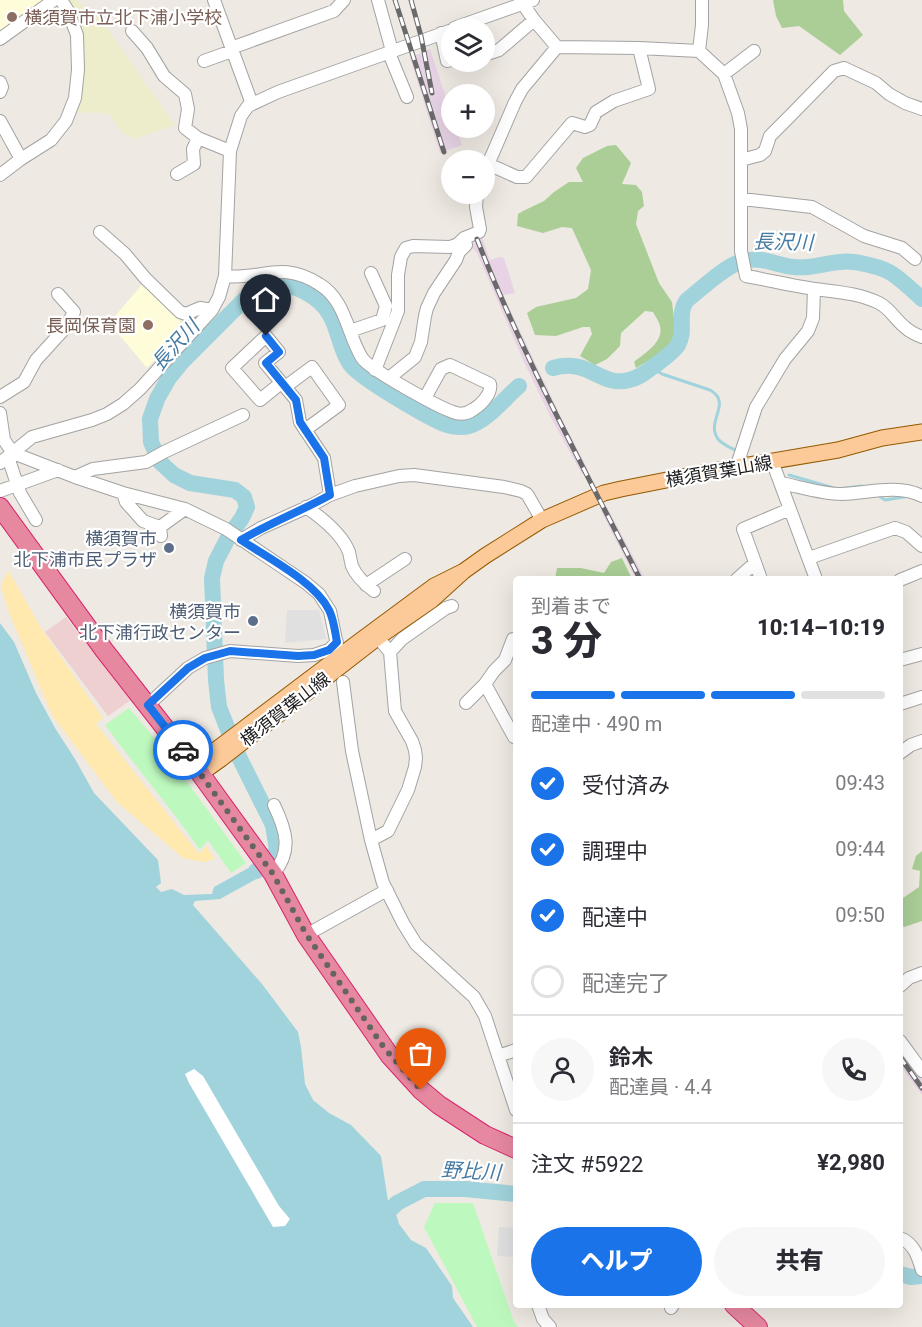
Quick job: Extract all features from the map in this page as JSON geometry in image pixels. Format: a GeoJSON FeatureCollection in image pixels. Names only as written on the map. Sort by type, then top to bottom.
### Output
{"type":"FeatureCollection","features":[{"type":"Feature","properties":{"kind":"highway"},"geometry":{"type":"LineString","coordinates":[[0,507],[98,641],[198,769],[273,874],[306,934],[390,1056],[421,1090],[439,1105],[485,1135],[513,1148]]}},
{"type":"Feature","properties":{"kind":"highway"},"geometry":{"type":"LineString","coordinates":[[737,1308],[758,1327]]}},
{"type":"Feature","properties":{"kind":"main road","name":"横須賀葉山線"},"geometry":{"type":"LineString","coordinates":[[198,769],[207,769],[219,755],[375,635],[432,600],[485,556],[542,520],[604,493],[659,481],[838,450],[882,438],[922,432]]}},
{"type":"Feature","properties":{"kind":"street"},"geometry":{"type":"LineString","coordinates":[[0,39],[54,0]]}},
{"type":"Feature","properties":{"kind":"street"},"geometry":{"type":"LineString","coordinates":[[0,176],[51,140],[66,121],[75,98],[78,70],[76,35],[68,11],[61,0]]}},
{"type":"Feature","properties":{"kind":"street"},"geometry":{"type":"LineString","coordinates":[[214,0],[252,104]]}},
{"type":"Feature","properties":{"kind":"street"},"geometry":{"type":"LineString","coordinates":[[204,61],[334,11],[344,0]]}},
{"type":"Feature","properties":{"kind":"street"},"geometry":{"type":"LineString","coordinates":[[378,0],[391,52],[407,97]]}},
{"type":"Feature","properties":{"kind":"street"},"geometry":{"type":"LineString","coordinates":[[699,51],[702,0]]}},
{"type":"Feature","properties":{"kind":"street"},"geometry":{"type":"LineString","coordinates":[[483,18],[528,2],[534,20],[557,47],[699,51],[724,74],[738,113],[741,129],[741,251],[746,276],[857,295],[889,309],[907,329],[922,337]]}},
{"type":"Feature","properties":{"kind":"street"},"geometry":{"type":"LineString","coordinates":[[495,51],[534,20]]}},
{"type":"Feature","properties":{"kind":"street"},"geometry":{"type":"LineString","coordinates":[[132,32],[147,48],[164,76],[185,94],[188,109],[185,128],[198,138],[230,151]]}},
{"type":"Feature","properties":{"kind":"street"},"geometry":{"type":"LineString","coordinates":[[7,458],[32,437],[92,420],[123,404],[140,389],[212,310],[219,297],[225,276],[230,151],[241,116],[248,106],[278,92],[441,33]]}},
{"type":"Feature","properties":{"kind":"street"},"geometry":{"type":"LineString","coordinates":[[494,150],[517,97],[557,47]]}},
{"type":"Feature","properties":{"kind":"street"},"geometry":{"type":"LineString","coordinates":[[495,171],[517,177],[526,177],[572,123],[585,127],[590,125],[596,112],[605,106],[649,89],[639,48]]}},
{"type":"Feature","properties":{"kind":"street"},"geometry":{"type":"LineString","coordinates":[[724,74],[754,51]]}},
{"type":"Feature","properties":{"kind":"street"},"geometry":{"type":"LineString","coordinates":[[741,160],[765,151],[770,136],[834,72],[844,68],[876,83],[904,103],[922,109]]}},
{"type":"Feature","properties":{"kind":"street"},"geometry":{"type":"LineString","coordinates":[[0,82],[2,87],[0,92]]}},
{"type":"Feature","properties":{"kind":"street"},"geometry":{"type":"LineString","coordinates":[[0,121],[21,159]]}},
{"type":"Feature","properties":{"kind":"street"},"geometry":{"type":"LineString","coordinates":[[177,174],[194,164],[193,149],[198,138]]}},
{"type":"Feature","properties":{"kind":"street"},"geometry":{"type":"LineString","coordinates":[[742,199],[812,207],[864,236],[902,248],[915,259]]}},
{"type":"Feature","properties":{"kind":"street"},"geometry":{"type":"LineString","coordinates":[[375,370],[398,311],[400,257],[406,248],[413,246],[450,247],[479,232],[476,204]]}},
{"type":"Feature","properties":{"kind":"street"},"geometry":{"type":"LineString","coordinates":[[100,232],[180,312],[186,314],[200,308],[212,310]]}},
{"type":"Feature","properties":{"kind":"street"},"geometry":{"type":"LineString","coordinates":[[390,378],[415,357],[419,349],[427,308],[459,252],[466,245],[464,238]]}},
{"type":"Feature","properties":{"kind":"street"},"geometry":{"type":"LineString","coordinates":[[225,276],[240,277],[285,271],[299,274],[321,284],[335,298],[345,315],[363,360],[375,370],[425,398],[453,412],[464,414],[472,411],[479,406],[491,387],[490,384],[455,366],[446,366],[441,369],[425,398]]}},
{"type":"Feature","properties":{"kind":"street"},"geometry":{"type":"LineString","coordinates":[[350,331],[382,320],[386,306],[371,273]]}},
{"type":"Feature","properties":{"kind":"street"},"geometry":{"type":"LineString","coordinates":[[736,468],[756,407],[785,358],[808,331],[813,318],[814,289]]}},
{"type":"Feature","properties":{"kind":"street"},"geometry":{"type":"LineString","coordinates":[[0,397],[24,382],[36,360],[66,327],[74,312],[58,294]]}},
{"type":"Feature","properties":{"kind":"street"},"geometry":{"type":"LineString","coordinates":[[305,430],[339,405],[312,367],[283,385],[260,400],[232,369],[266,336],[279,352],[266,363],[283,385],[296,400],[300,422],[305,430],[324,458],[330,495]]}},
{"type":"Feature","properties":{"kind":"street"},"geometry":{"type":"LineString","coordinates":[[0,413],[7,458],[20,493],[36,520]]}},
{"type":"Feature","properties":{"kind":"street"},"geometry":{"type":"LineString","coordinates":[[75,477],[93,469],[146,462],[243,415]]}},
{"type":"Feature","properties":{"kind":"street"},"geometry":{"type":"LineString","coordinates":[[7,458],[58,470],[123,493],[185,509],[222,527],[306,583],[319,594],[330,611],[337,644],[329,650],[314,655],[298,656],[230,651],[205,658],[188,668],[148,705]]}},
{"type":"Feature","properties":{"kind":"street"},"geometry":{"type":"LineString","coordinates":[[772,461],[815,576]]}},
{"type":"Feature","properties":{"kind":"street"},"geometry":{"type":"LineString","coordinates":[[0,491],[58,470]]}},
{"type":"Feature","properties":{"kind":"street"},"geometry":{"type":"LineString","coordinates":[[238,537],[355,486],[414,475],[521,490],[527,495],[542,520]]}},
{"type":"Feature","properties":{"kind":"street"},"geometry":{"type":"LineString","coordinates":[[781,483],[840,494],[895,490],[912,491],[922,496]]}},
{"type":"Feature","properties":{"kind":"street"},"geometry":{"type":"LineString","coordinates":[[123,493],[126,502],[143,521],[160,531],[185,509]]}},
{"type":"Feature","properties":{"kind":"street"},"geometry":{"type":"LineString","coordinates":[[306,507],[338,535],[348,551],[353,570],[370,588],[405,559]]}},
{"type":"Feature","properties":{"kind":"street"},"geometry":{"type":"LineString","coordinates":[[760,576],[743,529],[790,508]]}},
{"type":"Feature","properties":{"kind":"street"},"geometry":{"type":"LineString","coordinates":[[809,558],[895,528],[906,532],[922,546]]}},
{"type":"Feature","properties":{"kind":"street"},"geometry":{"type":"LineString","coordinates":[[740,576],[755,563]]}},
{"type":"Feature","properties":{"kind":"street"},"geometry":{"type":"LineString","coordinates":[[903,579],[922,571]]}},
{"type":"Feature","properties":{"kind":"street"},"geometry":{"type":"LineString","coordinates":[[390,652],[402,639],[452,606]]}},
{"type":"Feature","properties":{"kind":"street"},"geometry":{"type":"LineString","coordinates":[[370,840],[387,831],[402,804],[415,767],[415,750],[412,741],[395,711],[390,652],[375,635]]}},
{"type":"Feature","properties":{"kind":"street"},"geometry":{"type":"LineString","coordinates":[[466,703],[505,660],[513,639]]}},
{"type":"Feature","properties":{"kind":"street"},"geometry":{"type":"LineString","coordinates":[[903,659],[922,654]]}},
{"type":"Feature","properties":{"kind":"street"},"geometry":{"type":"LineString","coordinates":[[343,682],[352,751],[370,840],[387,891],[416,944],[474,997],[485,1016],[513,1101]]}},
{"type":"Feature","properties":{"kind":"street"},"geometry":{"type":"LineString","coordinates":[[485,684],[513,735]]}},
{"type":"Feature","properties":{"kind":"street"},"geometry":{"type":"LineString","coordinates":[[903,703],[922,697]]}},
{"type":"Feature","properties":{"kind":"street"},"geometry":{"type":"LineString","coordinates":[[903,751],[922,741]]}},
{"type":"Feature","properties":{"kind":"street"},"geometry":{"type":"LineString","coordinates":[[273,874],[280,865],[286,842],[282,823],[274,805]]}},
{"type":"Feature","properties":{"kind":"street"},"geometry":{"type":"LineString","coordinates":[[306,934],[387,891]]}},
{"type":"Feature","properties":{"kind":"street"},"geometry":{"type":"LineString","coordinates":[[903,983],[909,978],[922,973]]}},
{"type":"Feature","properties":{"kind":"street"},"geometry":{"type":"LineString","coordinates":[[903,1045],[922,1071]]}},
{"type":"Feature","properties":{"kind":"street"},"geometry":{"type":"LineString","coordinates":[[498,1056],[513,1051]]}},
{"type":"Feature","properties":{"kind":"street"},"geometry":{"type":"LineString","coordinates":[[903,1239],[908,1241],[915,1251],[922,1269]]}},
{"type":"Feature","properties":{"kind":"street"},"geometry":{"type":"LineString","coordinates":[[539,1308],[549,1327]]}},
{"type":"Feature","properties":{"kind":"shaded area","name":"横須賀市立北下浦小学校"},"geometry":{"type":"Polygon","coordinates":[[[0,0],[50,0],[0,34],[0,0]]]}},
{"type":"Feature","properties":{"kind":"shaded area"},"geometry":{"type":"Polygon","coordinates":[[[430,49],[441,84],[441,138],[460,138],[462,145],[441,150],[440,153],[410,58],[430,49]]]}},
{"type":"Feature","properties":{"kind":"shaded area"},"geometry":{"type":"Polygon","coordinates":[[[482,237],[490,260],[504,258],[515,293],[503,295],[588,470],[582,474],[524,362],[477,253],[468,243],[482,237]]]}},
{"type":"Feature","properties":{"kind":"shaded area","name":"長岡保育園"},"geometry":{"type":"Polygon","coordinates":[[[145,281],[186,328],[147,368],[109,323],[145,281]]]}},
{"type":"Feature","properties":{"kind":"shaded area"},"geometry":{"type":"Polygon","coordinates":[[[607,507],[643,576],[634,576],[601,511],[607,507]]]}},
{"type":"Feature","properties":{"kind":"shaded area"},"geometry":{"type":"Polygon","coordinates":[[[287,610],[319,610],[326,639],[285,643],[287,610]]]}},
{"type":"Feature","properties":{"kind":"shaded area"},"geometry":{"type":"Polygon","coordinates":[[[66,617],[131,700],[108,716],[45,632],[66,617]]]}},
{"type":"Feature","properties":{"kind":"shaded area"},"geometry":{"type":"Polygon","coordinates":[[[903,1054],[922,1079],[922,1095],[903,1069],[903,1054]]]}},
{"type":"Feature","properties":{"kind":"shaded area"},"geometry":{"type":"Polygon","coordinates":[[[499,1227],[513,1228],[513,1257],[497,1256],[499,1227]]]}},
{"type":"Feature","properties":{"kind":"green space"},"geometry":{"type":"Polygon","coordinates":[[[69,0],[76,0],[97,14],[175,125],[134,139],[121,132],[109,114],[77,112],[83,75],[80,34],[69,0]]]}},
{"type":"Feature","properties":{"kind":"green space"},"geometry":{"type":"Polygon","coordinates":[[[773,0],[843,0],[844,11],[863,35],[840,55],[799,26],[782,28],[776,16],[773,0]]]}},
{"type":"Feature","properties":{"kind":"green space"},"geometry":{"type":"Polygon","coordinates":[[[616,145],[631,163],[622,184],[636,185],[642,192],[644,206],[638,211],[636,224],[659,283],[672,302],[675,327],[674,341],[663,352],[636,368],[634,362],[653,347],[659,337],[660,326],[653,312],[645,311],[621,333],[620,346],[607,359],[595,365],[580,356],[592,334],[590,327],[556,336],[535,335],[527,313],[536,307],[576,298],[588,289],[591,270],[572,228],[562,227],[543,233],[517,226],[518,214],[544,201],[569,182],[583,182],[576,168],[583,158],[607,146],[616,145]]]}},
{"type":"Feature","properties":{"kind":"green space"},"geometry":{"type":"Polygon","coordinates":[[[622,558],[631,576],[556,576],[557,568],[581,568],[604,573],[611,562],[622,558]]]}},
{"type":"Feature","properties":{"kind":"green space"},"geometry":{"type":"Polygon","coordinates":[[[129,708],[161,746],[246,863],[231,873],[208,840],[200,850],[117,741],[105,725],[129,708]]]}},
{"type":"Feature","properties":{"kind":"green space"},"geometry":{"type":"Polygon","coordinates":[[[922,851],[922,921],[904,927],[903,898],[919,887],[920,871],[912,869],[916,856],[922,851]]]}},
{"type":"Feature","properties":{"kind":"green space"},"geometry":{"type":"Polygon","coordinates":[[[435,1203],[473,1203],[514,1322],[518,1327],[477,1327],[424,1227],[435,1203]]]}},
{"type":"Feature","properties":{"kind":"sand"},"geometry":{"type":"Polygon","coordinates":[[[8,570],[41,628],[103,718],[96,724],[199,854],[206,846],[215,859],[204,862],[183,858],[117,802],[52,715],[8,610],[1,586],[8,570]]]}},
{"type":"Feature","properties":{"kind":"water"},"geometry":{"type":"Polygon","coordinates":[[[0,623],[14,642],[36,693],[94,793],[158,860],[161,883],[156,887],[161,892],[172,889],[184,895],[212,894],[214,887],[252,866],[260,877],[220,899],[195,901],[193,905],[262,984],[298,1032],[305,1084],[313,1100],[329,1113],[351,1125],[381,1156],[388,1201],[399,1224],[411,1240],[426,1248],[452,1286],[453,1298],[473,1327],[0,1327],[0,623]]]}},
{"type":"Feature","properties":{"kind":"pier"},"geometry":{"type":"Polygon","coordinates":[[[194,1069],[203,1076],[279,1206],[290,1219],[285,1226],[273,1227],[189,1083],[185,1074],[194,1069]]]}},
{"type":"Feature","properties":{"kind":"waterway","name":"長沢川"},"geometry":{"type":"LineString","coordinates":[[553,368],[577,367],[617,381],[629,380],[645,373],[678,345],[682,333],[682,311],[687,300],[727,268],[748,260],[800,267],[846,262],[868,265],[894,275],[922,299]]}},
{"type":"Feature","properties":{"kind":"waterway","name":"長沢川"},"geometry":{"type":"LineString","coordinates":[[256,871],[268,863],[277,850],[273,825],[239,757],[219,707],[212,578],[216,561],[247,507],[244,497],[235,490],[190,483],[174,475],[160,462],[151,442],[150,419],[157,399],[169,378],[182,362],[252,292],[267,285],[278,284],[305,292],[320,303],[331,317],[344,353],[356,370],[395,397],[447,425],[464,427],[475,424],[489,415],[519,386]]}},
{"type":"Feature","properties":{"kind":"waterway"},"geometry":{"type":"LineString","coordinates":[[652,367],[662,374],[710,390],[716,395],[719,406],[714,426],[715,432],[720,441],[735,450]]}},
{"type":"Feature","properties":{"kind":"waterway"},"geometry":{"type":"LineString","coordinates":[[789,475],[837,489],[862,486]]}},
{"type":"Feature","properties":{"kind":"waterway"},"geometry":{"type":"LineString","coordinates":[[879,496],[885,500],[904,497]]}},
{"type":"Feature","properties":{"kind":"waterway","name":"野比川"},"geometry":{"type":"LineString","coordinates":[[392,1208],[424,1189],[465,1189],[513,1194]]}},
{"type":"Feature","properties":{"kind":"waterway","name":"野比川"},"geometry":{"type":"LineString","coordinates":[[903,1275],[922,1276]]}},
{"type":"Feature","properties":{"kind":"railway"},"geometry":{"type":"LineString","coordinates":[[395,0],[443,150]]}},
{"type":"Feature","properties":{"kind":"railway"},"geometry":{"type":"LineString","coordinates":[[411,0],[421,36],[432,93]]}},
{"type":"Feature","properties":{"kind":"railway"},"geometry":{"type":"LineString","coordinates":[[477,239],[534,369],[638,576]]}},
{"type":"Feature","properties":{"kind":"railway"},"geometry":{"type":"LineString","coordinates":[[903,1061],[922,1088]]}},
{"type":"Feature","properties":{"kind":"way so far"},"geometry":{"type":"LineString","coordinates":[[183,750],[273,874],[306,934],[385,1049],[421,1090]]}},
{"type":"Feature","properties":{"kind":"place","name":"横須賀市立北下浦小学校"},"geometry":{"type":"Point","coordinates":[12,17]}},
{"type":"Feature","properties":{"kind":"place","name":"長岡保育園"},"geometry":{"type":"Point","coordinates":[148,325]}},
{"type":"Feature","properties":{"kind":"place","name":"横須賀市 北下浦市民プラザ"},"geometry":{"type":"Point","coordinates":[169,548]}},
{"type":"Feature","properties":{"kind":"place","name":"横須賀市 北下浦行政センター"},"geometry":{"type":"Point","coordinates":[253,621]}},
{"type":"Feature","properties":{"kind":"route"},"geometry":{"type":"LineString","coordinates":[[183,750],[148,705],[188,668],[205,658],[230,651],[314,655],[329,650],[337,642],[330,611],[319,594],[241,540],[330,495],[324,458],[300,422],[296,400],[266,363],[279,352],[266,336]]}}]}
